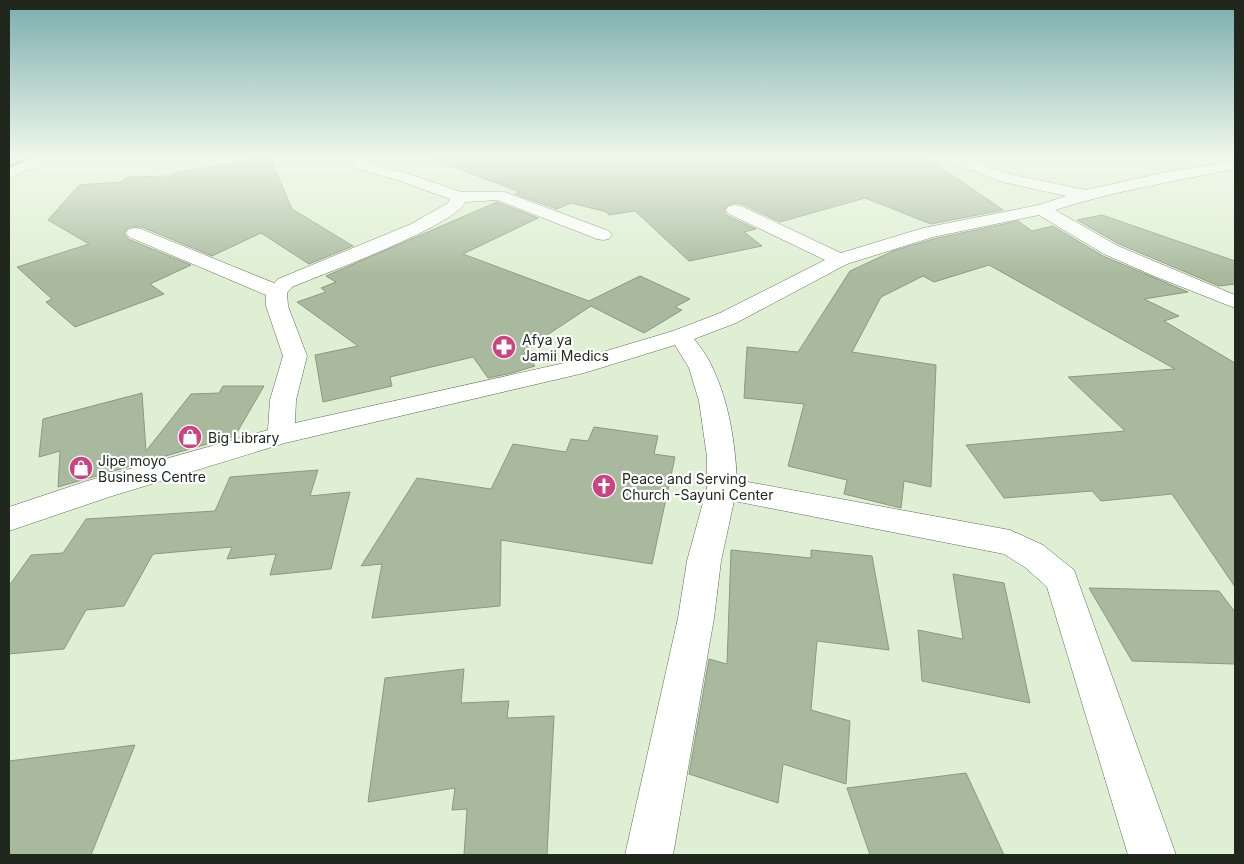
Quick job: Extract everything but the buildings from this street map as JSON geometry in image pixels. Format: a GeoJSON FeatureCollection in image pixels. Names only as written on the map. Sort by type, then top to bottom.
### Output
{"type":"FeatureCollection","features":[{"type":"Feature","properties":{"kind":"street"},"geometry":{"type":"LineString","coordinates":[[280,435],[283,400],[295,356],[276,306],[277,292],[285,283],[417,228],[455,206],[459,197],[473,196]]}},
{"type":"Feature","properties":{"kind":"street"},"geometry":{"type":"LineString","coordinates":[[502,196],[602,235]]}},
{"type":"Feature","properties":{"kind":"street"},"geometry":{"type":"LineString","coordinates":[[9,519],[98,489],[280,435],[576,368],[681,336],[728,318],[840,260],[929,232],[1042,209],[1082,196]]}},
{"type":"Feature","properties":{"kind":"street"},"geometry":{"type":"LineString","coordinates":[[1042,209],[1059,222],[1162,273],[1235,302]]}},
{"type":"Feature","properties":{"kind":"street"},"geometry":{"type":"LineString","coordinates":[[735,210],[840,260]]}},
{"type":"Feature","properties":{"kind":"street"},"geometry":{"type":"LineString","coordinates":[[134,233],[277,292]]}},
{"type":"Feature","properties":{"kind":"street"},"geometry":{"type":"LineString","coordinates":[[648,855],[696,618],[704,561],[722,488],[721,457],[712,401],[701,368],[681,336]]}},
{"type":"Feature","properties":{"kind":"street"},"geometry":{"type":"LineString","coordinates":[[722,488],[1010,543],[1027,550],[1048,565],[1062,580],[1152,855]]}},
{"type":"Feature","properties":{"kind":"place","name":"Afya ya Jamii Medics"},"geometry":{"type":"Point","coordinates":[504,347]}},
{"type":"Feature","properties":{"kind":"place","name":"Big Library"},"geometry":{"type":"Point","coordinates":[190,437]}},
{"type":"Feature","properties":{"kind":"place","name":"Jipe moyo Business Centre"},"geometry":{"type":"Point","coordinates":[81,468]}},
{"type":"Feature","properties":{"kind":"place","name":"Peace and Serving Church -Sayuni Center"},"geometry":{"type":"Point","coordinates":[604,486]}}]}
